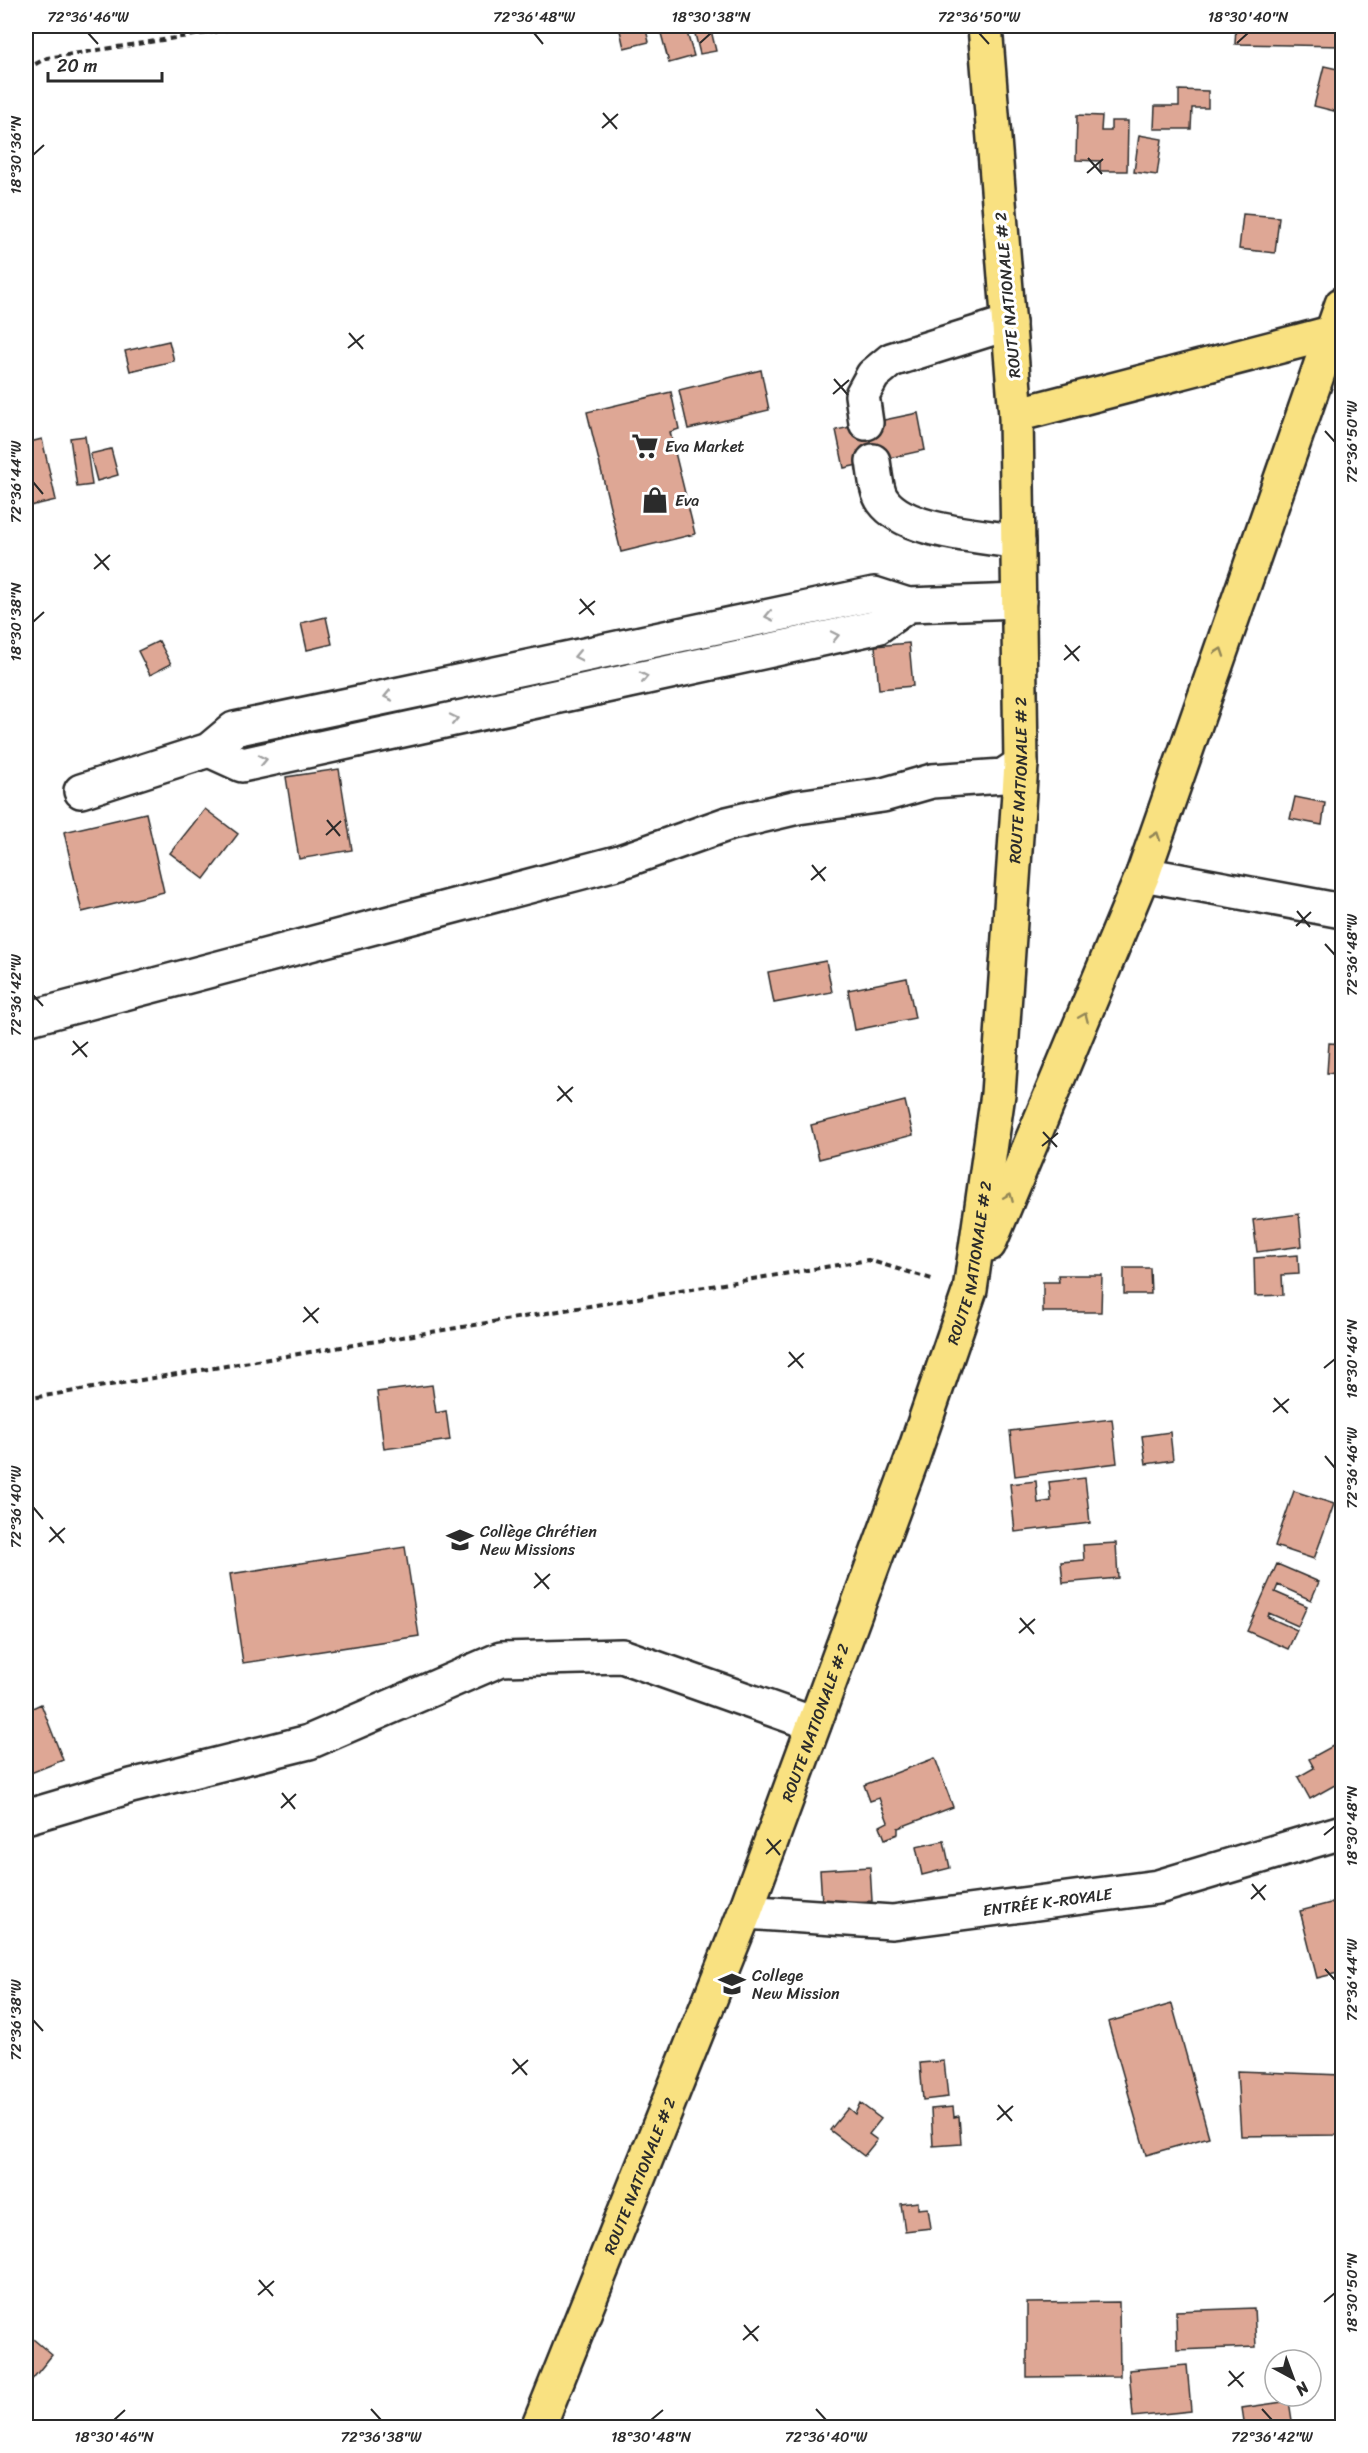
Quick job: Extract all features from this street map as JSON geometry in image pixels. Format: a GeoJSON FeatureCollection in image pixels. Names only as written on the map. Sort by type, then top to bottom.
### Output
{"type":"FeatureCollection","features":[{"type":"Feature","properties":{"kind":"main road","name":"ROUTE NATIONALE # 2"},"geometry":{"type":"LineString","coordinates":[[538,2427],[745,1912],[913,1456],[970,1290],[998,1094],[1021,764],[1016,415],[985,26]]}},
{"type":"Feature","properties":{"kind":"main road"},"geometry":{"type":"LineString","coordinates":[[1016,415],[1337,319]]}},
{"type":"Feature","properties":{"kind":"main road"},"geometry":{"type":"LineString","coordinates":[[970,1290],[1143,874],[1337,319]]}},
{"type":"Feature","properties":{"kind":"street"},"geometry":{"type":"LineString","coordinates":[[866,423],[862,395],[873,375],[891,360],[1009,322]]}},
{"type":"Feature","properties":{"kind":"street"},"geometry":{"type":"LineString","coordinates":[[873,461],[882,500],[898,515],[924,526],[1018,542]]}},
{"type":"Feature","properties":{"kind":"street"},"geometry":{"type":"LineString","coordinates":[[81,791],[208,750],[242,765],[877,627],[908,605],[1019,601]]}},
{"type":"Feature","properties":{"kind":"street"},"geometry":{"type":"LineString","coordinates":[[26,1019],[620,862],[727,824],[798,807],[883,795],[932,781],[1003,776],[1021,764]]}},
{"type":"Feature","properties":{"kind":"street"},"geometry":{"type":"LineString","coordinates":[[1143,874],[1342,911]]}},
{"type":"Feature","properties":{"kind":"street"},"geometry":{"type":"LineString","coordinates":[[26,1816],[131,1786],[309,1742],[501,1659],[622,1656],[814,1724]]}},
{"type":"Feature","properties":{"kind":"street","name":"ENTRÉE K-ROYALE"},"geometry":{"type":"LineString","coordinates":[[745,1912],[892,1922],[1158,1887],[1342,1832]]}},
{"type":"Feature","properties":{"kind":"path"},"geometry":{"type":"LineString","coordinates":[[26,69],[47,58],[252,26]]}},
{"type":"Feature","properties":{"kind":"path"},"geometry":{"type":"LineString","coordinates":[[26,1399],[868,1260],[970,1290]]}},
{"type":"Feature","properties":{"kind":"building"},"geometry":{"type":"Polygon","coordinates":[[[619,26],[645,26],[649,42],[624,48],[619,26]]]}},
{"type":"Feature","properties":{"kind":"building"},"geometry":{"type":"Polygon","coordinates":[[[659,26],[685,26],[694,56],[669,63],[659,26]]]}},
{"type":"Feature","properties":{"kind":"building"},"geometry":{"type":"Polygon","coordinates":[[[693,26],[710,26],[716,51],[700,54],[693,26]]]}},
{"type":"Feature","properties":{"kind":"building"},"geometry":{"type":"Polygon","coordinates":[[[1236,26],[1342,26],[1342,46],[1235,44],[1236,26]]]}},
{"type":"Feature","properties":{"kind":"building"},"geometry":{"type":"Polygon","coordinates":[[[1324,66],[1342,70],[1342,113],[1314,106],[1324,66]]]}},
{"type":"Feature","properties":{"kind":"building"},"geometry":{"type":"Polygon","coordinates":[[[1179,90],[1208,91],[1208,108],[1192,108],[1191,129],[1154,129],[1155,106],[1179,106],[1179,90]]]}},
{"type":"Feature","properties":{"kind":"building"},"geometry":{"type":"Polygon","coordinates":[[[1077,115],[1102,116],[1101,131],[1111,131],[1111,121],[1128,121],[1127,171],[1100,171],[1100,161],[1076,160],[1077,115]]]}},
{"type":"Feature","properties":{"kind":"building"},"geometry":{"type":"Polygon","coordinates":[[[1139,135],[1162,139],[1157,175],[1134,172],[1139,135]]]}},
{"type":"Feature","properties":{"kind":"building"},"geometry":{"type":"Polygon","coordinates":[[[1243,214],[1279,217],[1275,253],[1239,249],[1243,214]]]}},
{"type":"Feature","properties":{"kind":"building"},"geometry":{"type":"Polygon","coordinates":[[[169,341],[174,361],[130,371],[125,351],[169,341]]]}},
{"type":"Feature","properties":{"kind":"building"},"geometry":{"type":"Polygon","coordinates":[[[761,370],[769,410],[688,429],[679,390],[761,370]]]}},
{"type":"Feature","properties":{"kind":"building"},"geometry":{"type":"Polygon","coordinates":[[[671,392],[679,429],[670,432],[695,534],[621,552],[587,412],[671,392]]]}},
{"type":"Feature","properties":{"kind":"building"},"geometry":{"type":"Polygon","coordinates":[[[918,413],[925,450],[844,468],[836,430],[918,413]]]}},
{"type":"Feature","properties":{"kind":"building"},"geometry":{"type":"Polygon","coordinates":[[[85,436],[92,485],[77,487],[70,438],[85,436]]]}},
{"type":"Feature","properties":{"kind":"building"},"geometry":{"type":"Polygon","coordinates":[[[42,439],[56,500],[26,507],[26,443],[42,439]]]}},
{"type":"Feature","properties":{"kind":"building"},"geometry":{"type":"Polygon","coordinates":[[[111,449],[118,475],[97,481],[90,454],[111,449]]]}},
{"type":"Feature","properties":{"kind":"building"},"geometry":{"type":"Polygon","coordinates":[[[326,617],[332,644],[307,650],[301,623],[326,617]]]}},
{"type":"Feature","properties":{"kind":"building"},"geometry":{"type":"Polygon","coordinates":[[[159,641],[171,664],[150,675],[138,651],[159,641]]]}},
{"type":"Feature","properties":{"kind":"building"},"geometry":{"type":"Polygon","coordinates":[[[909,643],[913,686],[879,689],[875,646],[909,643]]]}},
{"type":"Feature","properties":{"kind":"building"},"geometry":{"type":"Polygon","coordinates":[[[339,769],[352,850],[299,859],[286,777],[339,769]]]}},
{"type":"Feature","properties":{"kind":"building"},"geometry":{"type":"Polygon","coordinates":[[[1295,797],[1325,803],[1322,825],[1290,819],[1295,797]]]}},
{"type":"Feature","properties":{"kind":"building"},"geometry":{"type":"Polygon","coordinates":[[[205,809],[238,834],[204,879],[170,853],[205,809]]]}},
{"type":"Feature","properties":{"kind":"building"},"geometry":{"type":"Polygon","coordinates":[[[146,813],[164,892],[82,912],[64,832],[146,813]]]}},
{"type":"Feature","properties":{"kind":"building"},"geometry":{"type":"Polygon","coordinates":[[[826,961],[832,992],[774,1003],[768,972],[826,961]]]}},
{"type":"Feature","properties":{"kind":"building"},"geometry":{"type":"Polygon","coordinates":[[[907,978],[915,1018],[855,1030],[848,990],[907,978]]]}},
{"type":"Feature","properties":{"kind":"building"},"geometry":{"type":"Polygon","coordinates":[[[1329,1043],[1342,1044],[1342,1074],[1327,1073],[1329,1043]]]}},
{"type":"Feature","properties":{"kind":"building"},"geometry":{"type":"Polygon","coordinates":[[[905,1101],[913,1135],[819,1159],[811,1125],[905,1101]]]}},
{"type":"Feature","properties":{"kind":"building"},"geometry":{"type":"Polygon","coordinates":[[[1299,1214],[1302,1246],[1257,1252],[1253,1220],[1299,1214]]]}},
{"type":"Feature","properties":{"kind":"building"},"geometry":{"type":"Polygon","coordinates":[[[1298,1255],[1299,1274],[1282,1275],[1283,1295],[1255,1296],[1254,1258],[1298,1255]]]}},
{"type":"Feature","properties":{"kind":"building"},"geometry":{"type":"Polygon","coordinates":[[[1124,1268],[1150,1268],[1151,1294],[1124,1294],[1124,1268]]]}},
{"type":"Feature","properties":{"kind":"building"},"geometry":{"type":"Polygon","coordinates":[[[1058,1275],[1102,1275],[1101,1312],[1043,1312],[1043,1282],[1059,1282],[1058,1275]]]}},
{"type":"Feature","properties":{"kind":"building"},"geometry":{"type":"Polygon","coordinates":[[[432,1385],[436,1413],[446,1411],[450,1440],[384,1449],[377,1392],[432,1385]]]}},
{"type":"Feature","properties":{"kind":"building"},"geometry":{"type":"Polygon","coordinates":[[[1112,1419],[1117,1463],[1015,1476],[1010,1431],[1112,1419]]]}},
{"type":"Feature","properties":{"kind":"building"},"geometry":{"type":"Polygon","coordinates":[[[1170,1432],[1173,1460],[1146,1464],[1142,1436],[1170,1432]]]}},
{"type":"Feature","properties":{"kind":"building"},"geometry":{"type":"Polygon","coordinates":[[[1085,1478],[1090,1523],[1015,1532],[1010,1484],[1036,1481],[1038,1503],[1051,1501],[1049,1482],[1085,1478]]]}},
{"type":"Feature","properties":{"kind":"building"},"geometry":{"type":"Polygon","coordinates":[[[1294,1491],[1334,1504],[1314,1559],[1275,1546],[1294,1491]]]}},
{"type":"Feature","properties":{"kind":"building"},"geometry":{"type":"Polygon","coordinates":[[[1116,1543],[1118,1578],[1063,1583],[1061,1562],[1084,1560],[1083,1545],[1116,1543]]]}},
{"type":"Feature","properties":{"kind":"building"},"geometry":{"type":"Polygon","coordinates":[[[405,1547],[419,1636],[243,1663],[230,1574],[405,1547]]]}},
{"type":"Feature","properties":{"kind":"building"},"geometry":{"type":"Polygon","coordinates":[[[1277,1564],[1319,1582],[1311,1600],[1278,1585],[1275,1592],[1307,1606],[1298,1626],[1269,1613],[1268,1617],[1297,1630],[1288,1649],[1247,1631],[1277,1564]]]}},
{"type":"Feature","properties":{"kind":"building"},"geometry":{"type":"Polygon","coordinates":[[[41,1704],[63,1760],[26,1775],[26,1711],[41,1704]]]}},
{"type":"Feature","properties":{"kind":"building"},"geometry":{"type":"Polygon","coordinates":[[[1342,1741],[1342,1781],[1310,1799],[1298,1777],[1314,1768],[1309,1759],[1342,1741]]]}},
{"type":"Feature","properties":{"kind":"building"},"geometry":{"type":"Polygon","coordinates":[[[935,1758],[953,1807],[898,1828],[898,1834],[885,1839],[880,1826],[888,1822],[879,1798],[870,1801],[864,1785],[935,1758]]]}},
{"type":"Feature","properties":{"kind":"building"},"geometry":{"type":"Polygon","coordinates":[[[944,1841],[950,1868],[922,1875],[916,1847],[944,1841]]]}},
{"type":"Feature","properties":{"kind":"building"},"geometry":{"type":"Polygon","coordinates":[[[870,1867],[872,1901],[822,1903],[820,1870],[870,1867]]]}},
{"type":"Feature","properties":{"kind":"building"},"geometry":{"type":"Polygon","coordinates":[[[1342,1900],[1342,1972],[1317,1978],[1300,1911],[1342,1900]]]}},
{"type":"Feature","properties":{"kind":"building"},"geometry":{"type":"Polygon","coordinates":[[[1172,2004],[1209,2137],[1146,2155],[1108,2022],[1172,2004]]]}},
{"type":"Feature","properties":{"kind":"building"},"geometry":{"type":"Polygon","coordinates":[[[944,2061],[948,2097],[923,2100],[920,2063],[944,2061]]]}},
{"type":"Feature","properties":{"kind":"building"},"geometry":{"type":"Polygon","coordinates":[[[1237,2071],[1342,2075],[1342,2135],[1241,2136],[1237,2071]]]}},
{"type":"Feature","properties":{"kind":"building"},"geometry":{"type":"Polygon","coordinates":[[[860,2103],[881,2119],[869,2134],[877,2140],[864,2156],[830,2130],[848,2108],[855,2114],[860,2103]]]}},
{"type":"Feature","properties":{"kind":"building"},"geometry":{"type":"Polygon","coordinates":[[[953,2107],[954,2117],[959,2116],[961,2144],[933,2146],[931,2109],[953,2107]]]}},
{"type":"Feature","properties":{"kind":"building"},"geometry":{"type":"Polygon","coordinates":[[[918,2202],[918,2209],[928,2208],[931,2228],[905,2231],[901,2204],[918,2202]]]}},
{"type":"Feature","properties":{"kind":"building"},"geometry":{"type":"Polygon","coordinates":[[[1119,2302],[1120,2376],[1027,2377],[1027,2303],[1119,2302]]]}},
{"type":"Feature","properties":{"kind":"building"},"geometry":{"type":"Polygon","coordinates":[[[1254,2308],[1256,2347],[1177,2350],[1176,2311],[1254,2308]]]}},
{"type":"Feature","properties":{"kind":"building"},"geometry":{"type":"Polygon","coordinates":[[[26,2333],[52,2355],[26,2387],[26,2333]]]}},
{"type":"Feature","properties":{"kind":"building"},"geometry":{"type":"Polygon","coordinates":[[[1187,2365],[1191,2411],[1133,2417],[1129,2370],[1187,2365]]]}},
{"type":"Feature","properties":{"kind":"building"},"geometry":{"type":"Polygon","coordinates":[[[1263,2405],[1263,2408],[1290,2408],[1293,2427],[1245,2428],[1242,2408],[1263,2405]]]}},
{"type":"Feature","properties":{"kind":"place","name":"Eva Market"},"geometry":{"type":"Point","coordinates":[645,446]}},
{"type":"Feature","properties":{"kind":"place","name":"Eva"},"geometry":{"type":"Point","coordinates":[655,500]}},
{"type":"Feature","properties":{"kind":"place","name":"Collège Chrétien New Missions"},"geometry":{"type":"Point","coordinates":[460,1540]}},
{"type":"Feature","properties":{"kind":"place","name":"College New Mission"},"geometry":{"type":"Point","coordinates":[732,1984]}}]}
